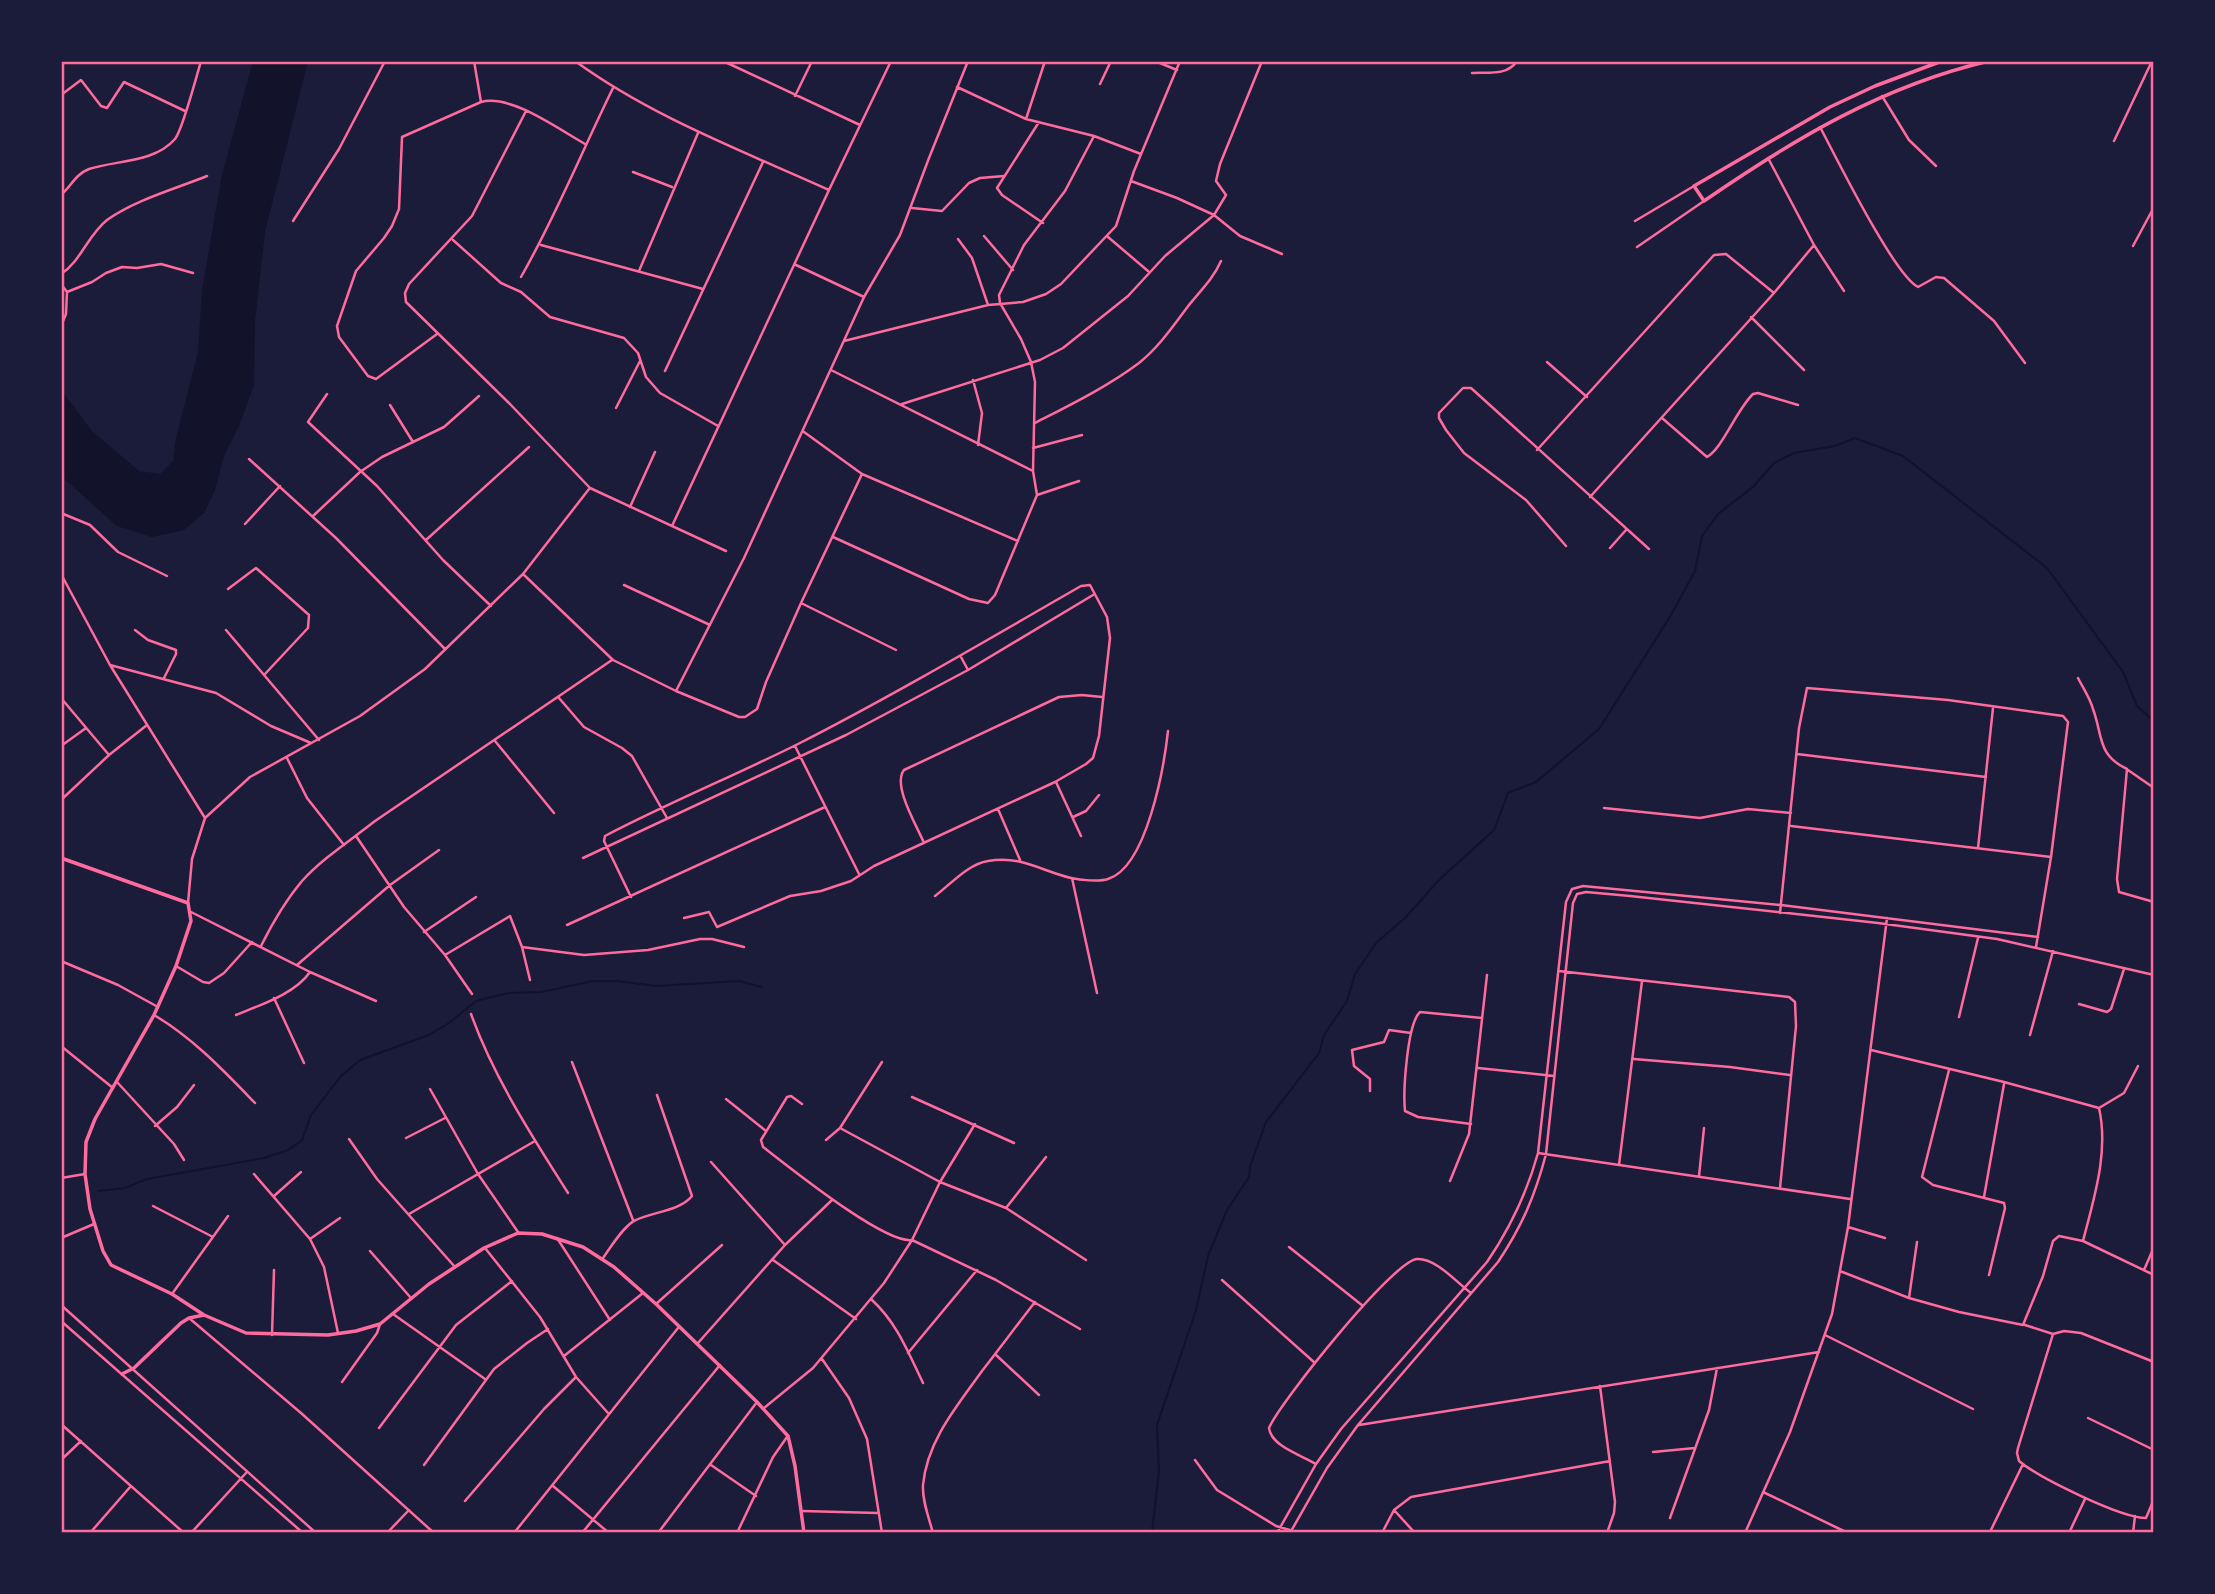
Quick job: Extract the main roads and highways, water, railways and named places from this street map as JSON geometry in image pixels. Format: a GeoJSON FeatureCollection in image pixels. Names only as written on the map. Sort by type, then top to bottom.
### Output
{"type":"FeatureCollection","features":[{"type":"Feature","properties":{"kind":"waterway"},"geometry":{"type":"LineString","coordinates":[[1152,1533],[1159,1471],[1157,1425],[1196,1310],[1208,1256],[1227,1210],[1249,1177],[1266,1122],[1319,1053],[1324,1035],[1347,1001],[1355,974],[1376,943],[1494,830],[1508,793],[1536,782],[1599,729],[1671,615],[1695,571],[1702,536],[1718,514],[1753,487],[1774,463],[1794,453],[1835,446],[1855,438],[1903,456],[2047,568],[2123,672],[2137,706],[2154,721]]}},
{"type":"Feature","properties":{"kind":"waterway"},"geometry":{"type":"LineString","coordinates":[[98,1191],[125,1188],[147,1179],[264,1158],[288,1150],[302,1140],[311,1115],[341,1076],[360,1060],[429,1035],[476,1001],[508,993],[541,992],[593,981],[656,986],[739,981],[762,987]]}}]}
